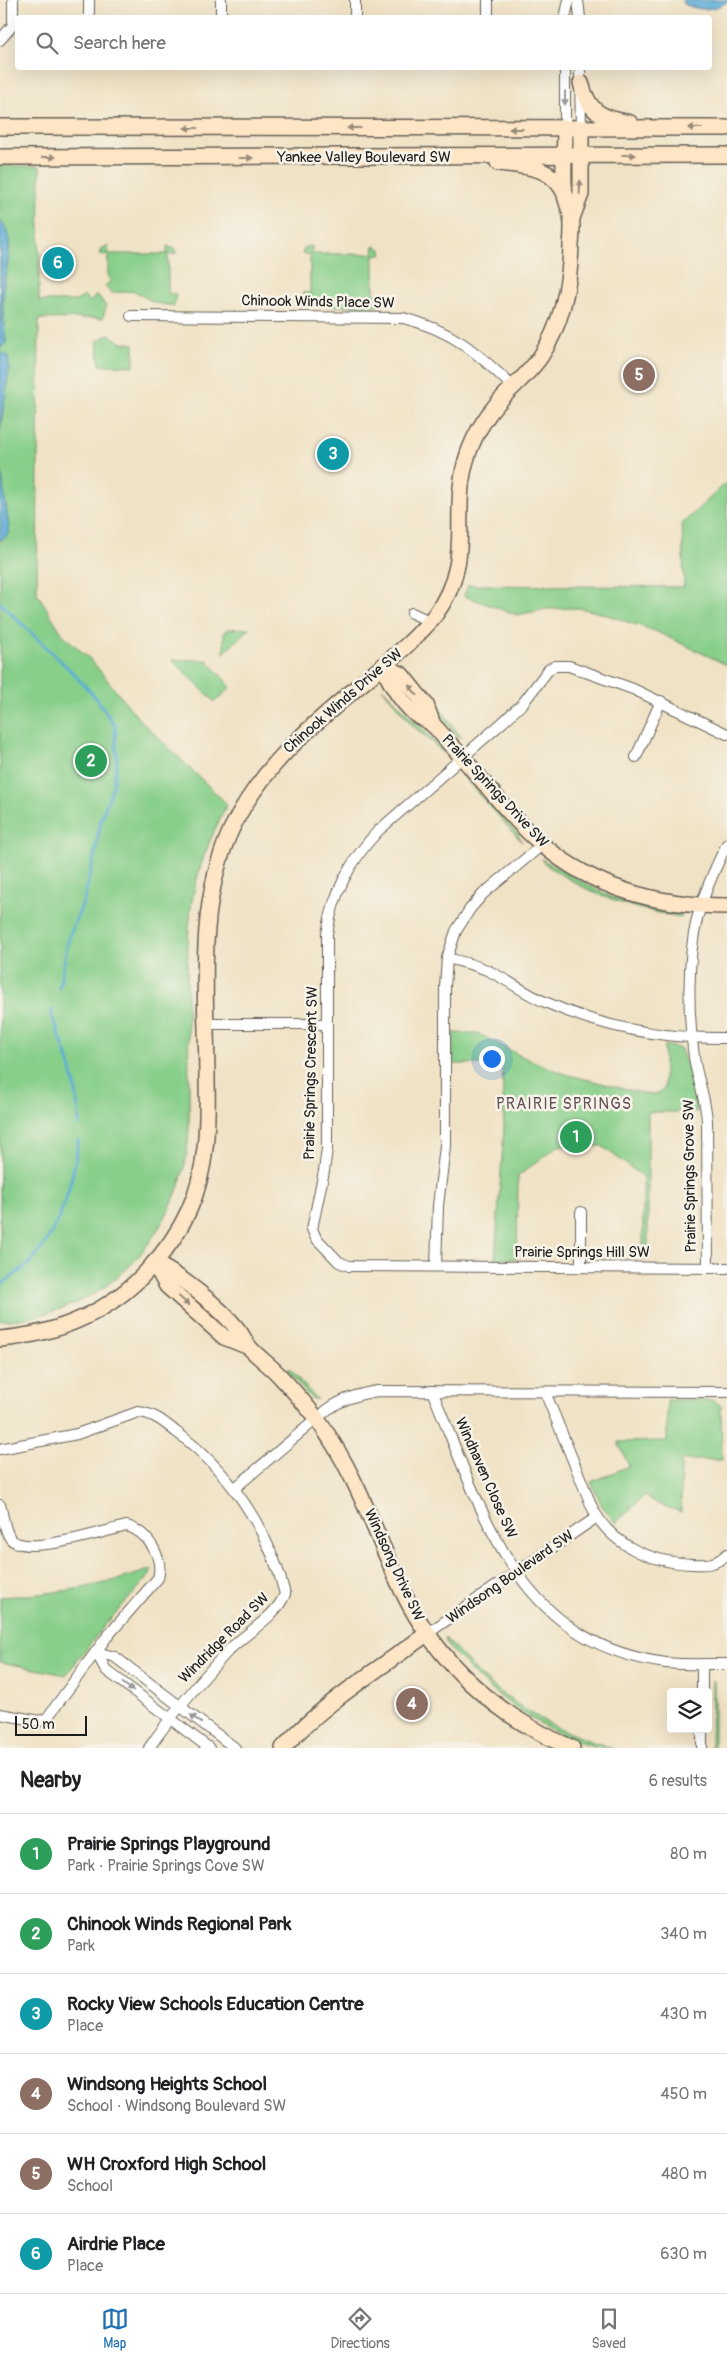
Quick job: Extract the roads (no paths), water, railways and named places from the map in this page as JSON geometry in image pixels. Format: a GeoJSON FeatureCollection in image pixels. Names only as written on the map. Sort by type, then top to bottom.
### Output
{"type":"FeatureCollection","features":[{"type":"Feature","properties":{"kind":"street"},"geometry":{"type":"LineString","coordinates":[[0,40],[13,24],[13,0]]}},
{"type":"Feature","properties":{"kind":"street"},"geometry":{"type":"LineString","coordinates":[[89,0],[89,15]]}},
{"type":"Feature","properties":{"kind":"street"},"geometry":{"type":"LineString","coordinates":[[221,0],[221,15]]}},
{"type":"Feature","properties":{"kind":"street"},"geometry":{"type":"LineString","coordinates":[[355,0],[355,15]]}},
{"type":"Feature","properties":{"kind":"street"},"geometry":{"type":"LineString","coordinates":[[488,0],[488,15]]}},
{"type":"Feature","properties":{"kind":"street"},"geometry":{"type":"LineString","coordinates":[[566,15],[569,0]]}},
{"type":"Feature","properties":{"kind":"street"},"geometry":{"type":"LineString","coordinates":[[578,0],[580,15]]}},
{"type":"Feature","properties":{"kind":"street"},"geometry":{"type":"LineString","coordinates":[[565,70],[565,129]]}},
{"type":"Feature","properties":{"kind":"street"},"geometry":{"type":"LineString","coordinates":[[581,75],[588,105],[596,112],[617,121],[663,128]]}},
{"type":"Feature","properties":{"kind":"street"},"geometry":{"type":"LineString","coordinates":[[581,75],[581,129]]}},
{"type":"Feature","properties":{"kind":"street","name":"Yankee Valley Boulevard SW"},"geometry":{"type":"LineString","coordinates":[[0,127],[727,128]]}},
{"type":"Feature","properties":{"kind":"street","name":"Chinook Winds Drive SW"},"geometry":{"type":"LineString","coordinates":[[0,1339],[28,1337],[55,1330],[90,1316],[116,1299],[140,1279],[154,1263],[176,1233],[189,1210],[202,1166],[207,1117],[206,921],[217,867],[230,833],[244,805],[277,760],[314,723],[415,638],[449,592],[456,574],[461,547],[462,479],[468,455],[488,416],[529,372],[542,355],[553,335],[562,311],[570,272],[572,218],[565,194],[565,129]]}},
{"type":"Feature","properties":{"kind":"street","name":"Chinook Winds Drive SW"},"geometry":{"type":"LineString","coordinates":[[572,218],[581,194],[581,129]]}},
{"type":"Feature","properties":{"kind":"street","name":"Yankee Valley Boulevard SW"},"geometry":{"type":"LineString","coordinates":[[0,157],[445,157],[565,154],[727,154]]}},
{"type":"Feature","properties":{"kind":"street"},"geometry":{"type":"LineString","coordinates":[[445,157],[541,170],[551,175],[560,183],[565,194]]}},
{"type":"Feature","properties":{"kind":"street","name":"Chinook Winds Place SW"},"geometry":{"type":"LineString","coordinates":[[131,316],[403,318],[429,325],[457,338],[513,387]]}},
{"type":"Feature","properties":{"kind":"street"},"geometry":{"type":"LineString","coordinates":[[412,613],[429,621]]}},
{"type":"Feature","properties":{"kind":"street","name":"Prairie Springs Drive SW"},"geometry":{"type":"LineString","coordinates":[[383,666],[400,674],[426,705],[433,724],[512,815],[542,845],[565,862],[609,885],[649,898],[702,905],[727,906]]}},
{"type":"Feature","properties":{"kind":"street","name":"Prairie Springs Crescent SW"},"geometry":{"type":"LineString","coordinates":[[436,1266],[349,1266],[339,1262],[313,1234],[312,1223],[327,1149],[326,934],[330,913],[348,868],[363,847],[378,831],[463,758],[523,703],[549,669],[555,666],[569,666],[661,701],[727,734]]}},
{"type":"Feature","properties":{"kind":"street"},"geometry":{"type":"LineString","coordinates":[[636,757],[661,701]]}},
{"type":"Feature","properties":{"kind":"street","name":"Prairie Springs Grove SW"},"geometry":{"type":"LineString","coordinates":[[708,1268],[706,1112],[694,1058],[692,957],[702,905],[715,868],[727,844]]}},
{"type":"Feature","properties":{"kind":"street"},"geometry":{"type":"LineString","coordinates":[[436,1266],[438,1206],[445,1146],[445,987],[447,958],[456,931],[470,909],[483,894],[542,845]]}},
{"type":"Feature","properties":{"kind":"street"},"geometry":{"type":"LineString","coordinates":[[447,958],[491,972],[545,1002],[596,1021],[639,1032],[693,1039],[727,1038]]}},
{"type":"Feature","properties":{"kind":"street"},"geometry":{"type":"LineString","coordinates":[[207,1024],[327,1024]]}},
{"type":"Feature","properties":{"kind":"street"},"geometry":{"type":"LineString","coordinates":[[581,1267],[582,1212]]}},
{"type":"Feature","properties":{"kind":"street","name":"Windsong Drive SW"},"geometry":{"type":"LineString","coordinates":[[154,1263],[177,1274],[234,1326],[249,1347],[276,1372],[316,1418],[332,1441],[362,1496],[404,1592],[428,1633],[460,1674],[500,1708],[543,1734],[572,1748]]}},
{"type":"Feature","properties":{"kind":"street","name":"Prairie Springs Hill SW"},"geometry":{"type":"LineString","coordinates":[[436,1266],[727,1268]]}},
{"type":"Feature","properties":{"kind":"street"},"geometry":{"type":"LineString","coordinates":[[235,1488],[316,1418],[336,1403],[358,1394],[377,1391],[727,1392]]}},
{"type":"Feature","properties":{"kind":"street","name":"Windhaven Close SW"},"geometry":{"type":"LineString","coordinates":[[432,1391],[500,1549],[535,1598],[552,1613],[578,1631],[608,1647],[640,1658],[666,1663],[727,1664]]}},
{"type":"Feature","properties":{"kind":"street"},"geometry":{"type":"LineString","coordinates":[[546,1392],[575,1469],[596,1517],[615,1537],[626,1546],[644,1555],[663,1560],[712,1564],[721,1560],[727,1554]]}},
{"type":"Feature","properties":{"kind":"street","name":"Windridge Road SW"},"geometry":{"type":"LineString","coordinates":[[0,1449],[78,1434],[138,1412],[148,1413],[194,1444],[235,1488],[266,1542],[285,1594],[281,1604],[231,1648],[179,1706],[149,1748]]}},
{"type":"Feature","properties":{"kind":"street"},"geometry":{"type":"LineString","coordinates":[[0,1505],[11,1539],[17,1543],[30,1545],[49,1543],[127,1526],[144,1536],[160,1559],[158,1578],[96,1652],[47,1718],[40,1721],[0,1714]]}},
{"type":"Feature","properties":{"kind":"street","name":"Windsong Boulevard SW"},"geometry":{"type":"LineString","coordinates":[[283,1748],[326,1708],[363,1679],[596,1517]]}},
{"type":"Feature","properties":{"kind":"street"},"geometry":{"type":"LineString","coordinates":[[96,1652],[115,1657],[235,1748]]}},
{"type":"Feature","properties":{"kind":"street"},"geometry":{"type":"LineString","coordinates":[[96,1652],[106,1670],[209,1748]]}},
{"type":"Feature","properties":{"kind":"street"},"geometry":{"type":"LineString","coordinates":[[702,1664],[702,1688]]}},
{"type":"Feature","properties":{"kind":"street"},"geometry":{"type":"LineString","coordinates":[[702,1733],[702,1748]]}},
{"type":"Feature","properties":{"kind":"water"},"geometry":{"type":"Polygon","coordinates":[[[682,0],[727,0],[727,2],[716,7],[701,9],[684,4],[682,0]]]}},
{"type":"Feature","properties":{"kind":"water"},"geometry":{"type":"Polygon","coordinates":[[[0,219],[6,229],[9,257],[3,303],[6,343],[0,348],[0,219]]]}},
{"type":"Feature","properties":{"kind":"water"},"geometry":{"type":"Polygon","coordinates":[[[0,353],[8,355],[9,370],[0,431],[0,353]]]}},
{"type":"Feature","properties":{"kind":"water"},"geometry":{"type":"Polygon","coordinates":[[[0,462],[9,534],[0,541],[0,462]]]}},
{"type":"Feature","properties":{"kind":"waterway"},"geometry":{"type":"LineString","coordinates":[[0,603],[70,670],[97,699],[115,726],[117,760],[113,786],[101,820],[83,903],[69,937],[59,988]]}},
{"type":"Feature","properties":{"kind":"waterway"},"geometry":{"type":"LineString","coordinates":[[53,1009],[51,1014],[74,1082],[79,1125]]}},
{"type":"Feature","properties":{"kind":"waterway"},"geometry":{"type":"LineString","coordinates":[[0,1285],[29,1263],[43,1247],[51,1233],[69,1187],[78,1140]]}},
{"type":"Feature","properties":{"kind":"place","name":"Airdrie Place"},"geometry":{"type":"Point","coordinates":[58,263]}},
{"type":"Feature","properties":{"kind":"place","name":"WH Croxford High School"},"geometry":{"type":"Point","coordinates":[639,375]}},
{"type":"Feature","properties":{"kind":"place","name":"Rocky View Schools Education Centre"},"geometry":{"type":"Point","coordinates":[333,454]}},
{"type":"Feature","properties":{"kind":"place","name":"Chinook Winds Regional Park"},"geometry":{"type":"Point","coordinates":[91,761]}},
{"type":"Feature","properties":{"kind":"place","name":"Prairie Springs Playground"},"geometry":{"type":"Point","coordinates":[576,1137]}},
{"type":"Feature","properties":{"kind":"place","name":"Windsong Heights School"},"geometry":{"type":"Point","coordinates":[412,1704]}},
{"type":"Feature","properties":{"kind":"district","name":"PRAIRIE SPRINGS"},"geometry":{"type":"Point","coordinates":[564,1104]}}]}
